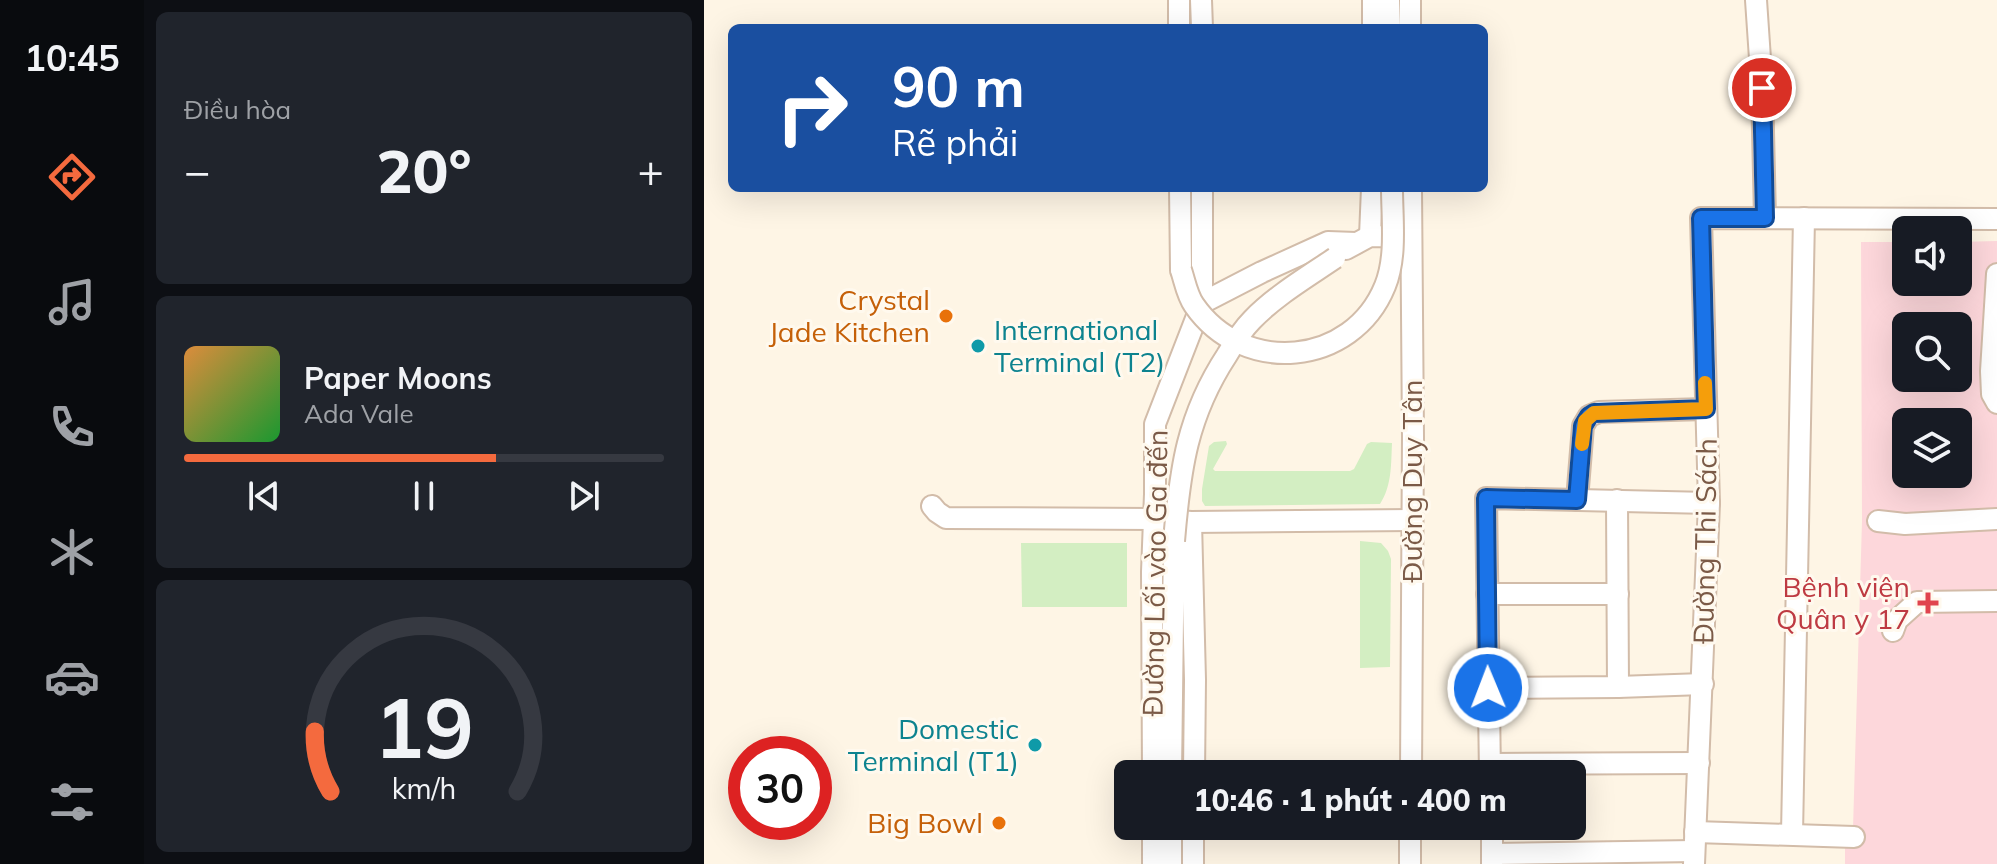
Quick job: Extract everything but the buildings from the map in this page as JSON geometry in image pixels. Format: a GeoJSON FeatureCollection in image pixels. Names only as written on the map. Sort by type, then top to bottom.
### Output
{"type":"FeatureCollection","features":[{"type":"Feature","properties":{"kind":"street"},"geometry":{"type":"LineString","coordinates":[[1179,0],[1179,24]]}},
{"type":"Feature","properties":{"kind":"street"},"geometry":{"type":"LineString","coordinates":[[1187,0],[1187,24]]}},
{"type":"Feature","properties":{"kind":"street"},"geometry":{"type":"LineString","coordinates":[[1201,0],[1202,24]]}},
{"type":"Feature","properties":{"kind":"street"},"geometry":{"type":"LineString","coordinates":[[1373,0],[1373,24]]}},
{"type":"Feature","properties":{"kind":"street"},"geometry":{"type":"LineString","coordinates":[[1389,0],[1390,24]]}},
{"type":"Feature","properties":{"kind":"street"},"geometry":{"type":"LineString","coordinates":[[1410,0],[1410,24]]}},
{"type":"Feature","properties":{"kind":"street"},"geometry":{"type":"LineString","coordinates":[[1756,0],[1765,218],[1997,219]]}},
{"type":"Feature","properties":{"kind":"street"},"geometry":{"type":"LineString","coordinates":[[1180,192],[1181,270],[1193,304],[1223,334],[1241,345],[1296,354],[1318,349],[1345,335],[1375,306],[1386,284],[1391,258],[1392,192]]}},
{"type":"Feature","properties":{"kind":"street"},"geometry":{"type":"LineString","coordinates":[[1188,192],[1189,269],[1202,303],[1328,242],[1411,237]]}},
{"type":"Feature","properties":{"kind":"street","name":"Đường Lối vào Ga đến"},"geometry":{"type":"LineString","coordinates":[[1153,760],[1155,424],[1202,303],[1202,192]]}},
{"type":"Feature","properties":{"kind":"street"},"geometry":{"type":"LineString","coordinates":[[1171,760],[1174,541],[1189,434],[1216,371],[1252,319],[1363,240],[1371,192]]}},
{"type":"Feature","properties":{"kind":"street","name":"Đường Duy Tân"},"geometry":{"type":"LineString","coordinates":[[1411,192],[1411,760]]}},
{"type":"Feature","properties":{"kind":"street","name":"Đường Thi Sách"},"geometry":{"type":"LineString","coordinates":[[1695,849],[1709,503],[1701,218],[1765,218]]}},
{"type":"Feature","properties":{"kind":"street"},"geometry":{"type":"LineString","coordinates":[[1792,834],[1804,218]]}},
{"type":"Feature","properties":{"kind":"street"},"geometry":{"type":"LineString","coordinates":[[1997,274],[1991,371],[1992,394],[1997,403]]}},
{"type":"Feature","properties":{"kind":"street"},"geometry":{"type":"LineString","coordinates":[[1577,500],[1583,426],[1589,416],[1599,412],[1706,409]]}},
{"type":"Feature","properties":{"kind":"street"},"geometry":{"type":"LineString","coordinates":[[1490,760],[1486,498],[1709,503]]}},
{"type":"Feature","properties":{"kind":"street"},"geometry":{"type":"LineString","coordinates":[[1617,500],[1618,687]]}},
{"type":"Feature","properties":{"kind":"street"},"geometry":{"type":"LineString","coordinates":[[932,506],[946,518],[1191,522],[1412,520]]}},
{"type":"Feature","properties":{"kind":"street"},"geometry":{"type":"LineString","coordinates":[[1878,521],[1905,524],[1997,519]]}},
{"type":"Feature","properties":{"kind":"street"},"geometry":{"type":"LineString","coordinates":[[1191,522],[1194,760]]}},
{"type":"Feature","properties":{"kind":"street"},"geometry":{"type":"LineString","coordinates":[[1487,594],[1618,594]]}},
{"type":"Feature","properties":{"kind":"street"},"geometry":{"type":"LineString","coordinates":[[1893,631],[1897,620],[1917,602],[1997,601]]}},
{"type":"Feature","properties":{"kind":"street"},"geometry":{"type":"LineString","coordinates":[[1488,688],[1703,684]]}},
{"type":"Feature","properties":{"kind":"street"},"geometry":{"type":"LineString","coordinates":[[1586,766],[1699,763]]}},
{"type":"Feature","properties":{"kind":"street"},"geometry":{"type":"LineString","coordinates":[[1492,859],[1695,849],[1792,834],[1854,837]]}},
{"type":"Feature","properties":{"kind":"street"},"geometry":{"type":"LineString","coordinates":[[1153,840],[1153,864]]}},
{"type":"Feature","properties":{"kind":"street"},"geometry":{"type":"LineString","coordinates":[[1171,840],[1171,864]]}},
{"type":"Feature","properties":{"kind":"street"},"geometry":{"type":"LineString","coordinates":[[1193,840],[1193,864]]}},
{"type":"Feature","properties":{"kind":"street"},"geometry":{"type":"LineString","coordinates":[[1410,840],[1410,864]]}},
{"type":"Feature","properties":{"kind":"shaded area","name":"Bệnh viện Quân y 17"},"geometry":{"type":"Polygon","coordinates":[[[1997,241],[1997,864],[1845,864],[1845,830],[1853,829],[1862,521],[1861,242],[1892,242],[1892,296],[1972,296],[1972,242],[1997,241]]]}},
{"type":"Feature","properties":{"kind":"green space"},"geometry":{"type":"Polygon","coordinates":[[[1226,441],[1213,469],[1215,471],[1350,471],[1367,444],[1392,443],[1387,490],[1380,504],[1205,506],[1202,489],[1209,446],[1214,442],[1226,441]]]}},
{"type":"Feature","properties":{"kind":"green space"},"geometry":{"type":"Polygon","coordinates":[[[1360,541],[1381,543],[1391,559],[1390,667],[1360,668],[1360,541]]]}},
{"type":"Feature","properties":{"kind":"green space"},"geometry":{"type":"Polygon","coordinates":[[[1021,543],[1127,543],[1127,607],[1022,607],[1021,543]]]}},
{"type":"Feature","properties":{"kind":"slow traffic"},"geometry":{"type":"LineString","coordinates":[[1582,444],[1583,426],[1594,413],[1706,409],[1705,383]]}},
{"type":"Feature","properties":{"kind":"place","name":"Crystal Jade Kitchen"},"geometry":{"type":"Point","coordinates":[946,316]}},
{"type":"Feature","properties":{"kind":"place","name":"International Terminal (T2)"},"geometry":{"type":"Point","coordinates":[978,346]}},
{"type":"Feature","properties":{"kind":"place","name":"Bệnh viện Quân y 17"},"geometry":{"type":"Point","coordinates":[1928,603]}},
{"type":"Feature","properties":{"kind":"place","name":"Domestic Terminal (T1)"},"geometry":{"type":"Point","coordinates":[1035,745]}},
{"type":"Feature","properties":{"kind":"place","name":"Big Bowl"},"geometry":{"type":"Point","coordinates":[999,823]}},
{"type":"Feature","properties":{"kind":"route"},"geometry":{"type":"LineString","coordinates":[[1488,688],[1486,498],[1577,500],[1583,426],[1594,413],[1706,409],[1701,218],[1765,218],[1762,88]]}}]}
